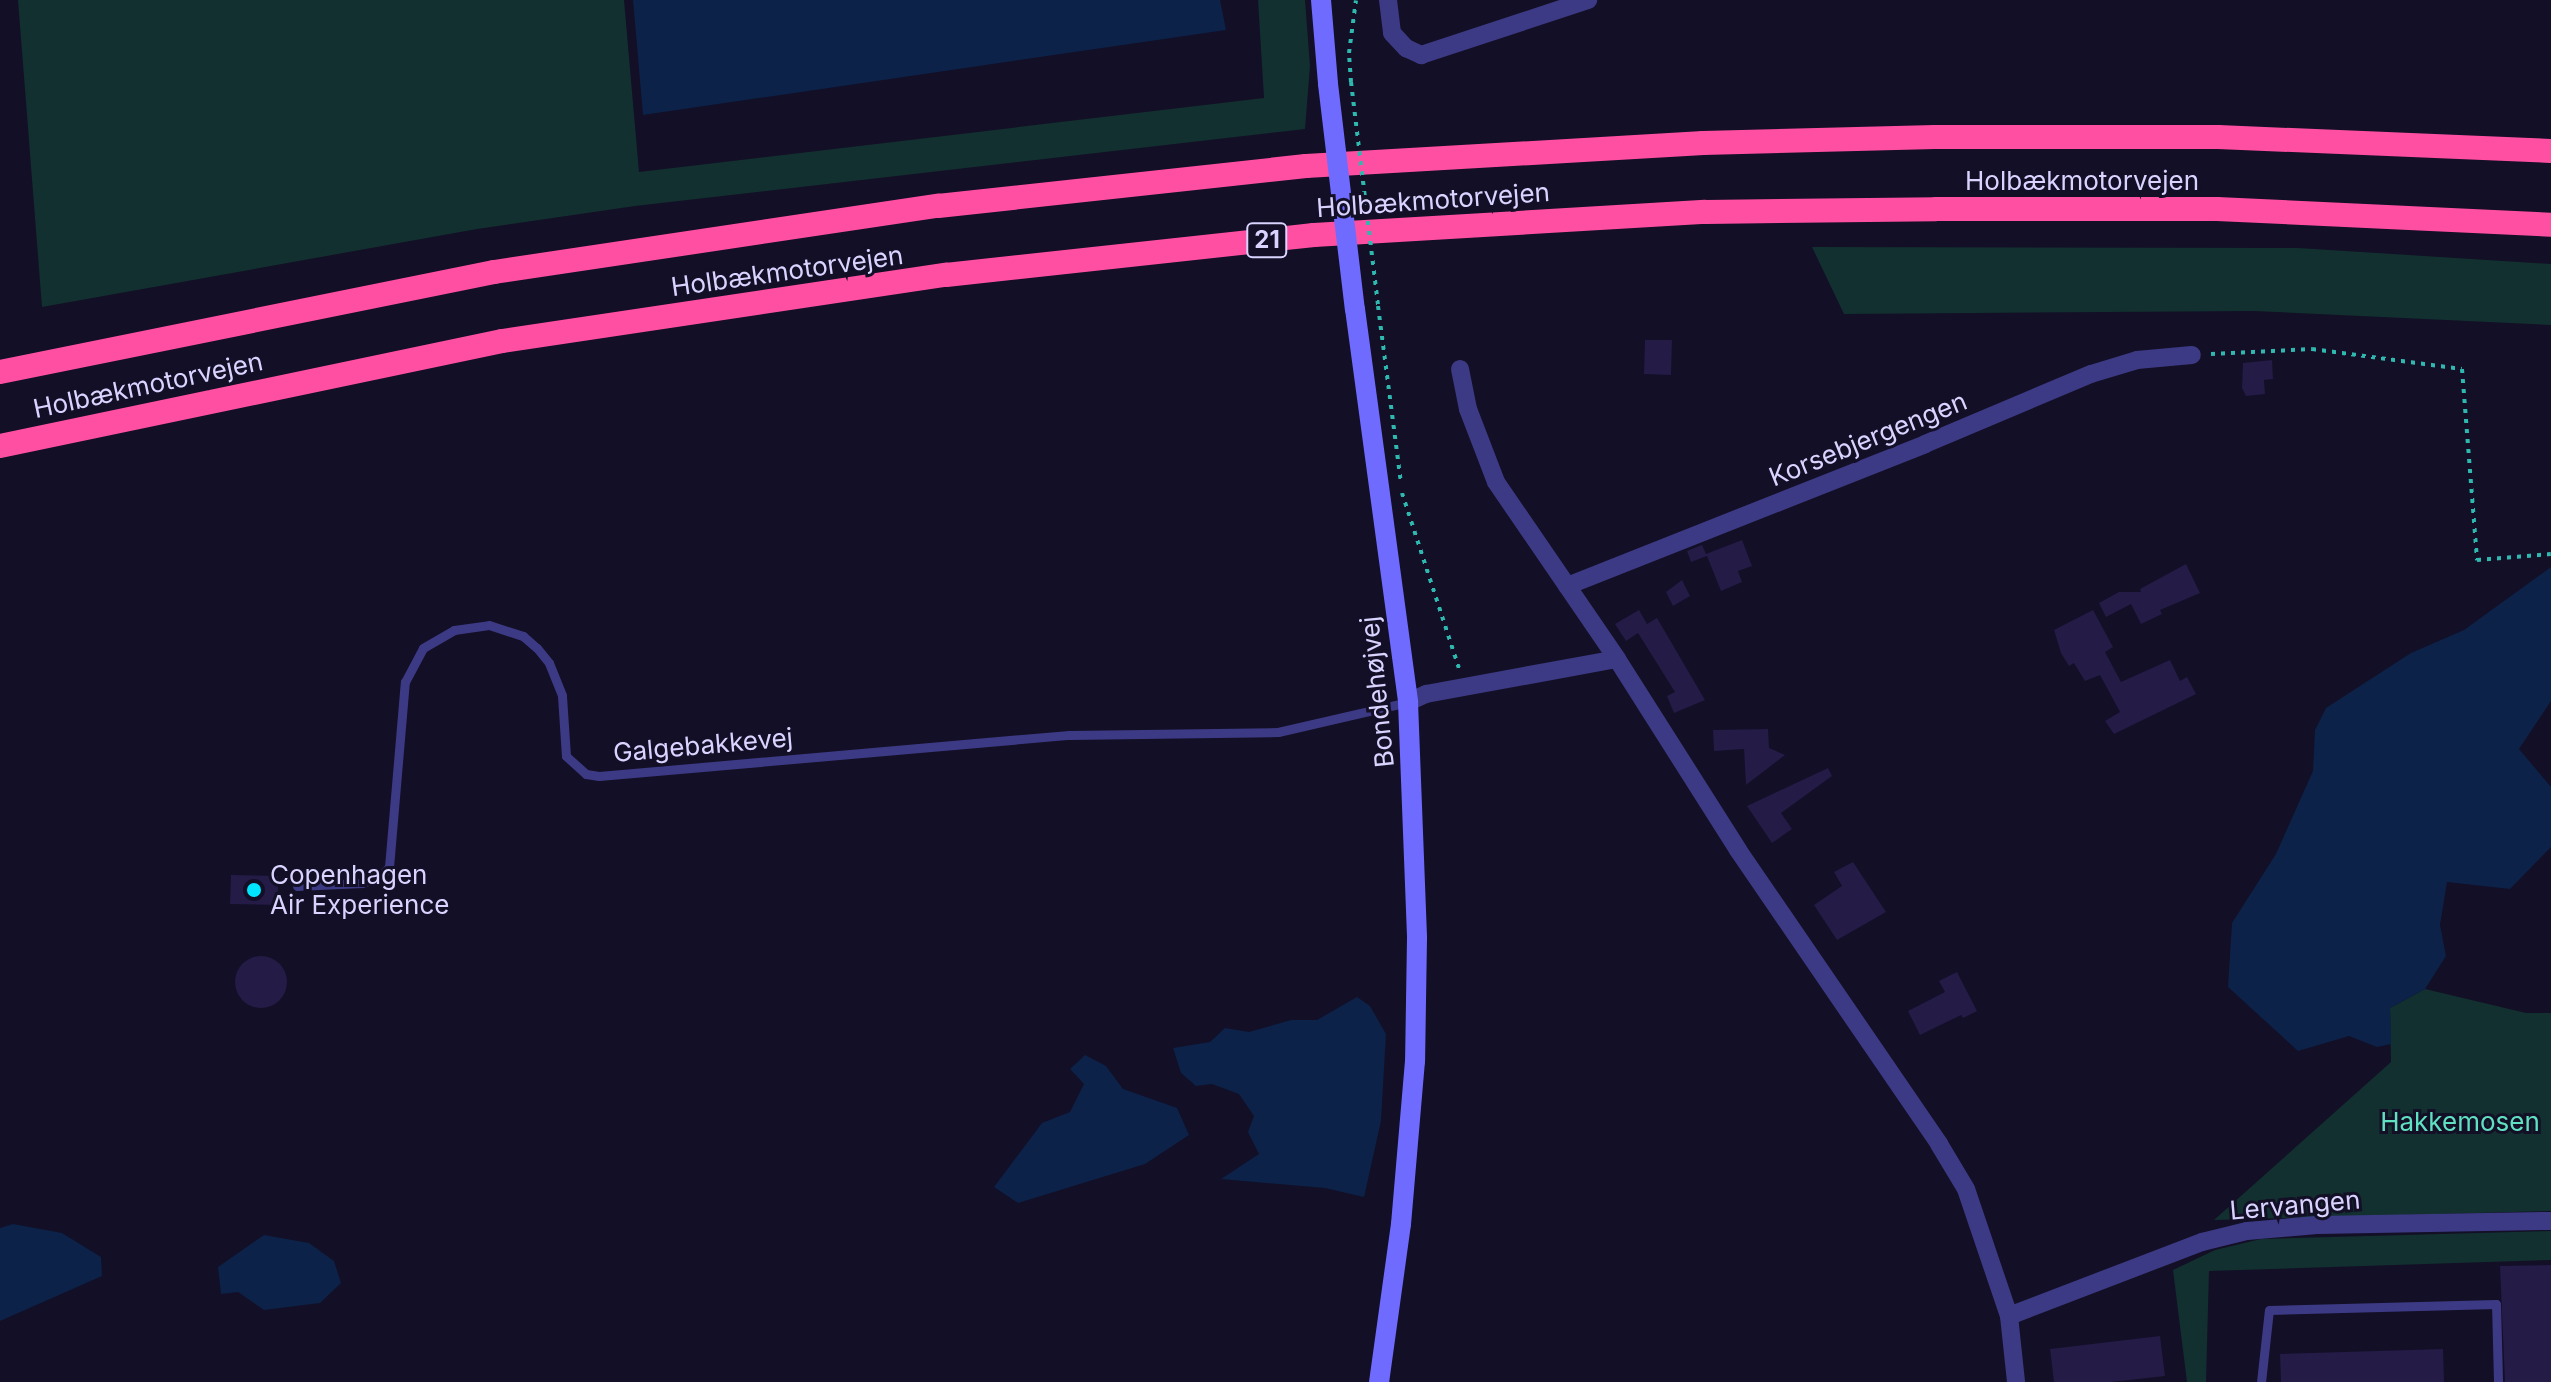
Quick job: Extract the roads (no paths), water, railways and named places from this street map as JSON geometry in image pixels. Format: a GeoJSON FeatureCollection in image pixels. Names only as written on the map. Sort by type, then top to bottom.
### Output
{"type":"FeatureCollection","features":[{"type":"Feature","properties":{"kind":"highway","name":"Holbækmotorvejen"},"geometry":{"type":"LineString","coordinates":[[0,372],[494,272],[938,206],[1306,166],[1703,143],[1935,137],[2218,137],[2551,151]]}},
{"type":"Feature","properties":{"kind":"highway","name":"Holbækmotorvejen"},"geometry":{"type":"LineString","coordinates":[[0,446],[502,341],[946,275],[1314,235],[1705,212],[1936,209],[2217,209],[2551,225]]}},
{"type":"Feature","properties":{"kind":"street","name":"Bondehøjvej"},"geometry":{"type":"LineString","coordinates":[[1321,0],[1355,309],[1408,702],[1417,938],[1415,1061],[1401,1224],[1379,1382]]}},
{"type":"Feature","properties":{"kind":"street"},"geometry":{"type":"LineString","coordinates":[[1388,0],[1392,33],[1406,48],[1421,55],[1588,0]]}},
{"type":"Feature","properties":{"kind":"street","name":"Korsebjergengen"},"geometry":{"type":"LineString","coordinates":[[1567,586],[1925,444],[2091,374],[2137,360],[2192,355]]}},
{"type":"Feature","properties":{"kind":"street"},"geometry":{"type":"LineString","coordinates":[[1460,369],[1468,409],[1496,482],[1617,659],[1707,803],[1939,1144],[1966,1189],[2009,1316],[2016,1382]]}},
{"type":"Feature","properties":{"kind":"street"},"geometry":{"type":"LineString","coordinates":[[1408,702],[1426,694],[1617,659]]}},
{"type":"Feature","properties":{"kind":"street","name":"Lervangen"},"geometry":{"type":"LineString","coordinates":[[2009,1316],[2202,1242],[2247,1231],[2317,1225],[2551,1221]]}},
{"type":"Feature","properties":{"kind":"lane","name":"Galgebakkevej"},"geometry":{"type":"LineString","coordinates":[[297,886],[362,883],[378,878],[389,867],[405,682],[423,648],[454,630],[489,625],[523,636],[537,648],[549,663],[562,696],[566,756],[586,774],[599,776],[1069,735],[1278,732],[1408,702]]}},
{"type":"Feature","properties":{"kind":"lane"},"geometry":{"type":"LineString","coordinates":[[2261,1382],[2269,1310],[2496,1304],[2498,1382]]}},
{"type":"Feature","properties":{"kind":"water"},"geometry":{"type":"Polygon","coordinates":[[[633,0],[1220,0],[1226,30],[643,115],[633,0]]]}},
{"type":"Feature","properties":{"kind":"water"},"geometry":{"type":"Polygon","coordinates":[[[2551,567],[2551,701],[2519,749],[2551,787],[2551,847],[2510,889],[2447,882],[2440,925],[2446,956],[2425,989],[2390,1008],[2391,1044],[2377,1047],[2349,1036],[2298,1051],[2228,987],[2232,923],[2276,854],[2313,771],[2315,730],[2326,708],[2411,653],[2464,630],[2551,567]]]}},
{"type":"Feature","properties":{"kind":"water"},"geometry":{"type":"Polygon","coordinates":[[[1357,997],[1370,1006],[1386,1034],[1381,1121],[1364,1197],[1325,1188],[1221,1179],[1259,1154],[1248,1132],[1254,1116],[1239,1094],[1212,1084],[1196,1086],[1181,1073],[1173,1048],[1210,1042],[1225,1028],[1249,1032],[1291,1020],[1317,1020],[1357,997]]]}},
{"type":"Feature","properties":{"kind":"water"},"geometry":{"type":"Polygon","coordinates":[[[1085,1055],[1106,1066],[1123,1089],[1177,1108],[1189,1135],[1145,1164],[1018,1203],[994,1187],[1042,1123],[1070,1112],[1084,1084],[1070,1069],[1085,1055]]]}},
{"type":"Feature","properties":{"kind":"water"},"geometry":{"type":"Polygon","coordinates":[[[13,1224],[62,1233],[101,1257],[102,1276],[0,1321],[0,1228],[13,1224]]]}},
{"type":"Feature","properties":{"kind":"water"},"geometry":{"type":"Polygon","coordinates":[[[264,1235],[309,1243],[334,1261],[341,1283],[320,1303],[264,1310],[238,1292],[221,1294],[218,1267],[264,1235]]]}},
{"type":"Feature","properties":{"kind":"place","name":"Copenhagen Air Experience"},"geometry":{"type":"Point","coordinates":[254,890]}},
{"type":"Feature","properties":{"kind":"park label","name":"Hakkemosen"},"geometry":{"type":"Point","coordinates":[2460,1122]}}]}
